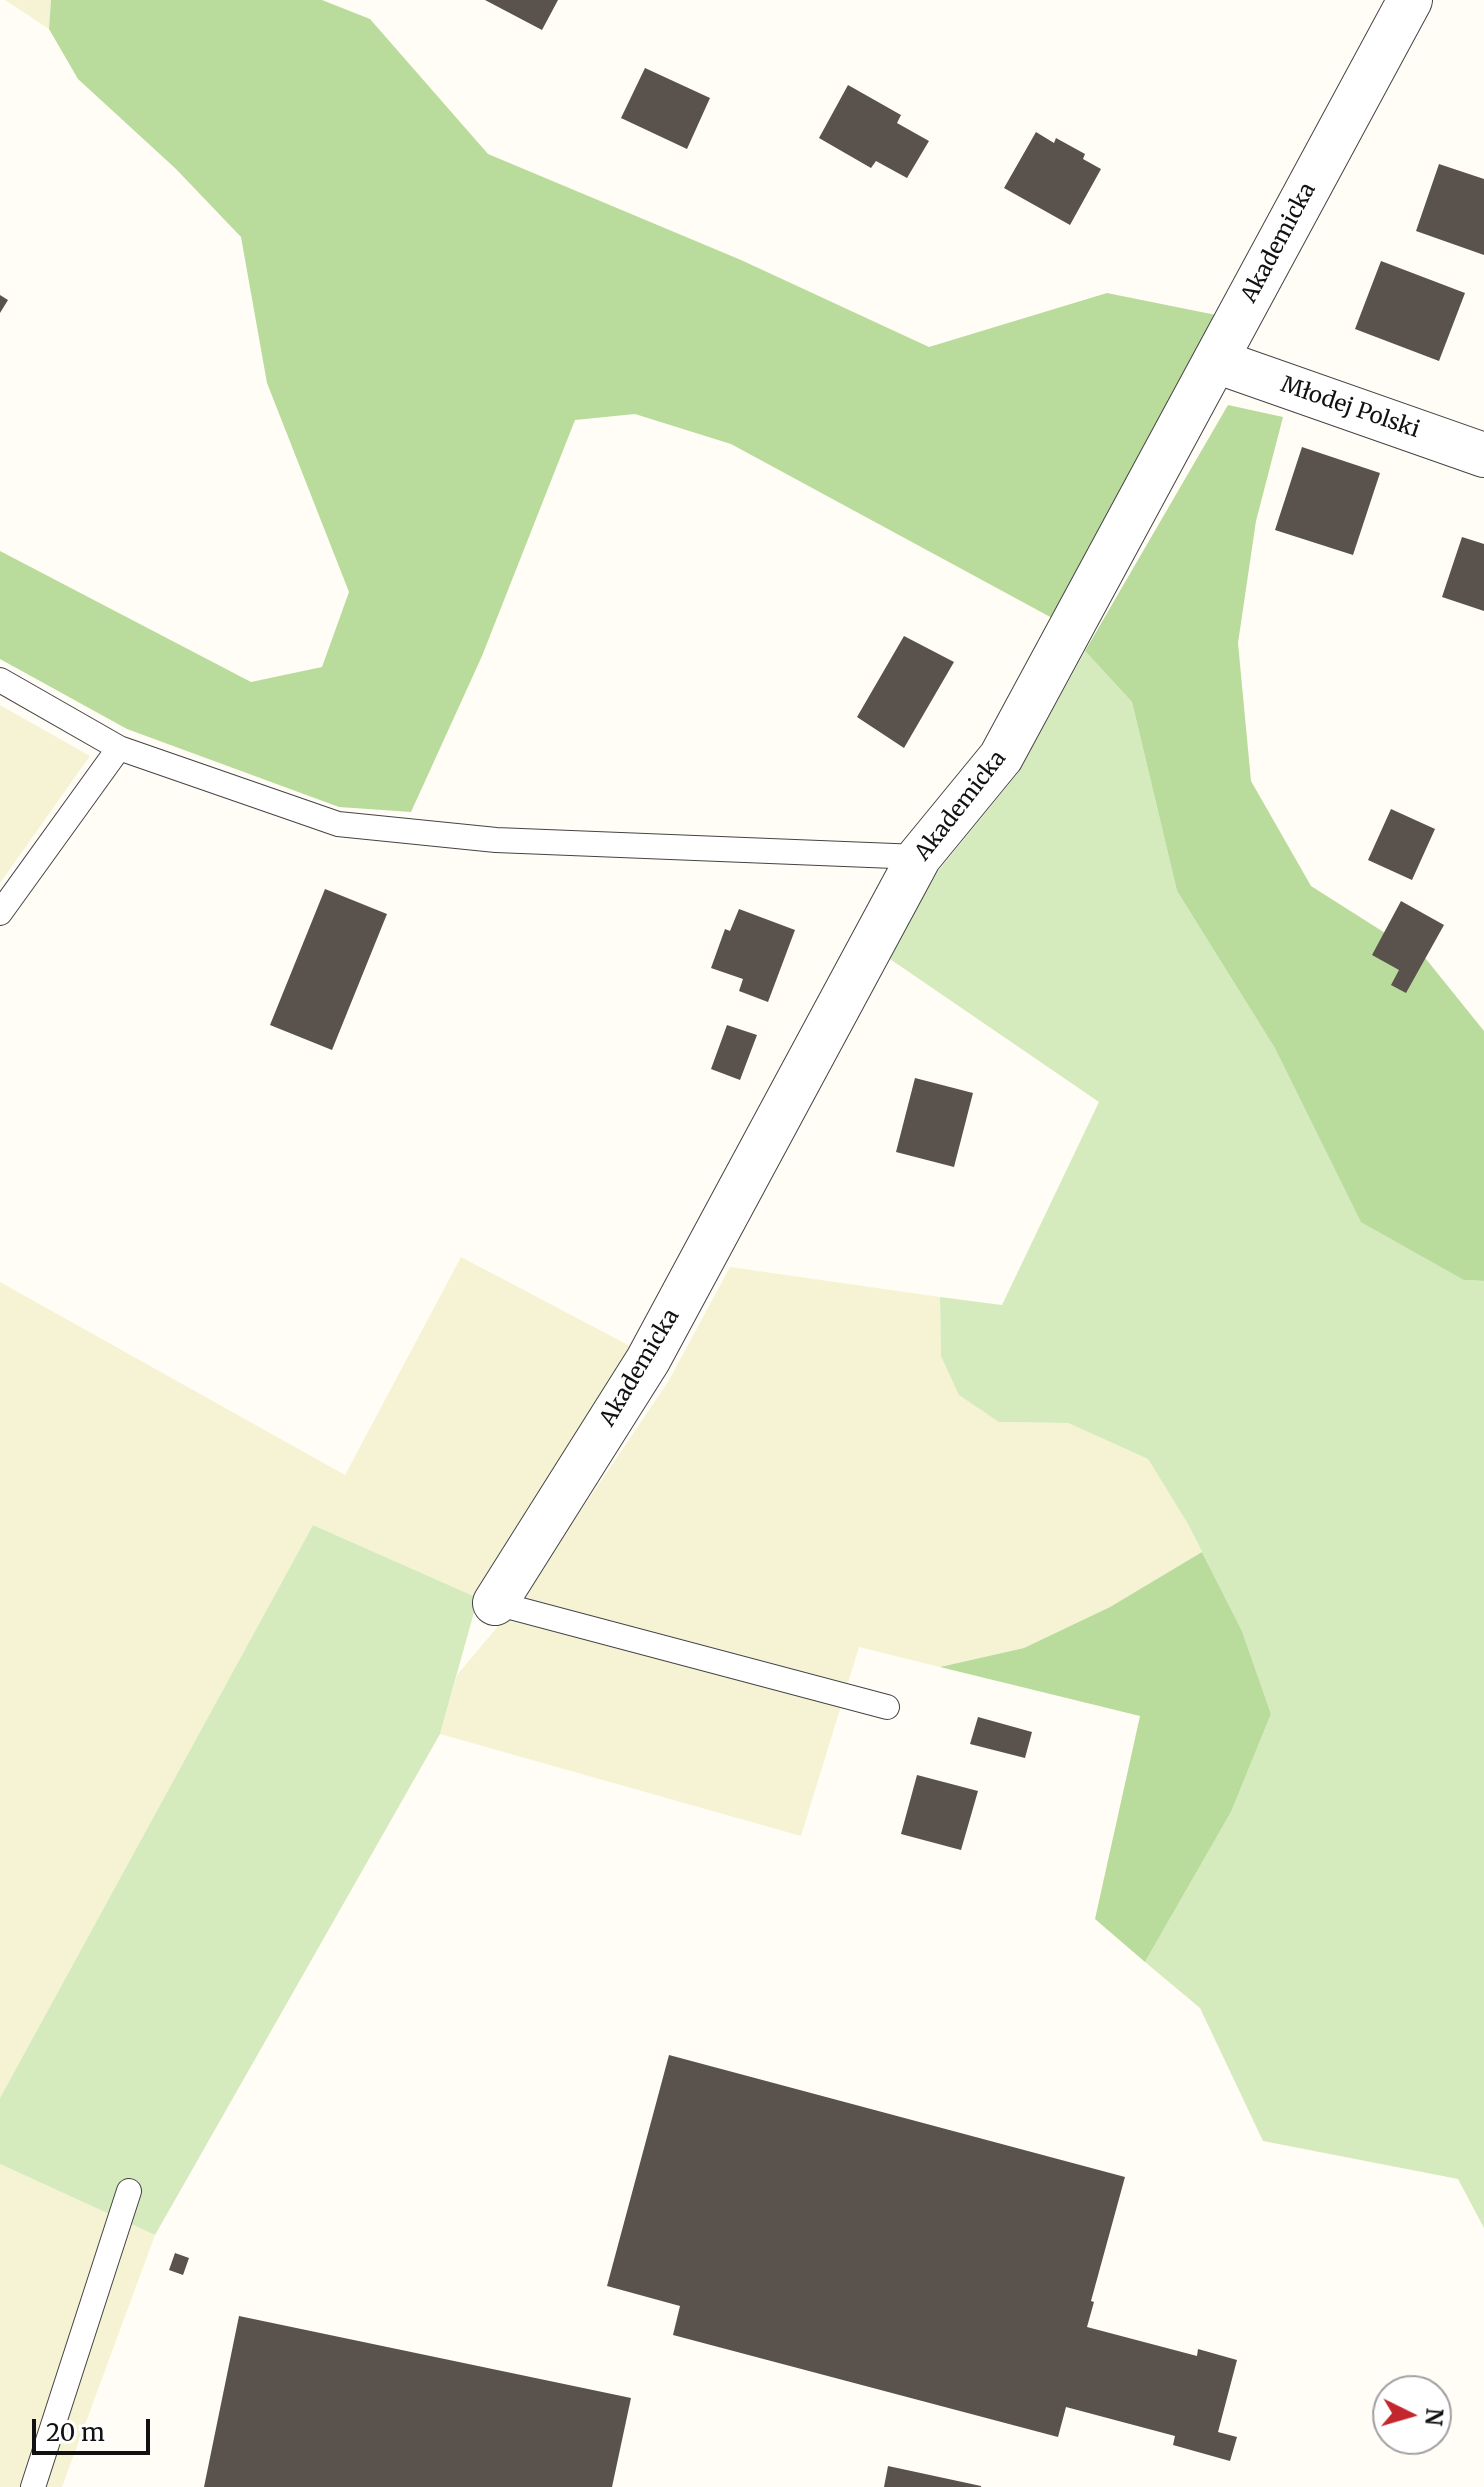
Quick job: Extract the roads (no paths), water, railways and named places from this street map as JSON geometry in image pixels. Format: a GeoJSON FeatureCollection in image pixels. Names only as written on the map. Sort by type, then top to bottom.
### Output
{"type":"FeatureCollection","features":[{"type":"Feature","properties":{"kind":"street","name":"Akademicka"},"geometry":{"type":"LineString","coordinates":[[495,1603],[648,1360],[919,857],[1001,757],[1410,0]]}},
{"type":"Feature","properties":{"kind":"street","name":"Młodej Polski"},"geometry":{"type":"LineString","coordinates":[[1216,361],[1484,455]]}},
{"type":"Feature","properties":{"kind":"lane"},"geometry":{"type":"LineString","coordinates":[[0,680],[119,748],[338,824],[496,840],[919,857]]}},
{"type":"Feature","properties":{"kind":"lane"},"geometry":{"type":"LineString","coordinates":[[0,913],[119,748]]}},
{"type":"Feature","properties":{"kind":"lane"},"geometry":{"type":"LineString","coordinates":[[495,1603],[887,1707]]}},
{"type":"Feature","properties":{"kind":"lane"},"geometry":{"type":"LineString","coordinates":[[33,2487],[129,2191]]}}]}
